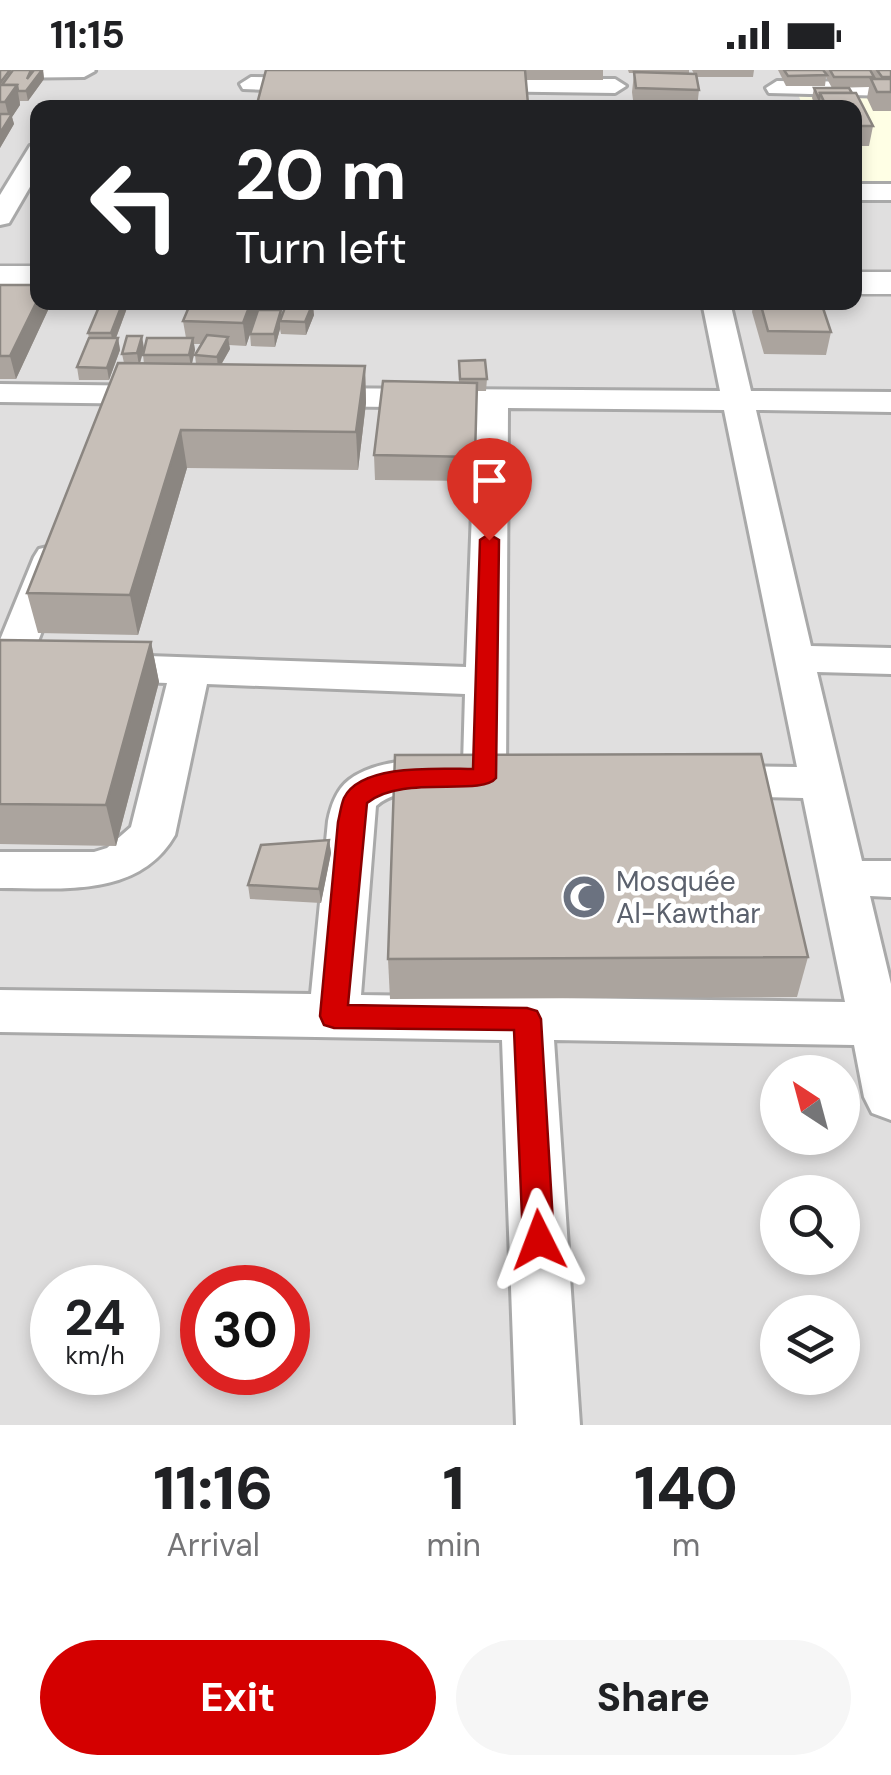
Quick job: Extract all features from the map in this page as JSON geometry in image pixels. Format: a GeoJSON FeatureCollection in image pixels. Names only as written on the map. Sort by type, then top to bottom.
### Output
{"type":"FeatureCollection","features":[{"type":"Feature","properties":{"kind":"street"},"geometry":{"type":"LineString","coordinates":[[0,72],[84,71],[70,96]]}},
{"type":"Feature","properties":{"kind":"street"},"geometry":{"type":"LineString","coordinates":[[254,77],[345,85]]}},
{"type":"Feature","properties":{"kind":"street"},"geometry":{"type":"LineString","coordinates":[[458,86],[534,97],[615,88]]}},
{"type":"Feature","properties":{"kind":"street"},"geometry":{"type":"LineString","coordinates":[[777,88],[891,89]]}},
{"type":"Feature","properties":{"kind":"street"},"geometry":{"type":"LineString","coordinates":[[0,217],[10,180],[30,160]]}},
{"type":"Feature","properties":{"kind":"street"},"geometry":{"type":"LineString","coordinates":[[862,192],[891,192]]}},
{"type":"Feature","properties":{"kind":"street"},"geometry":{"type":"LineString","coordinates":[[0,277],[30,278]]}},
{"type":"Feature","properties":{"kind":"street"},"geometry":{"type":"LineString","coordinates":[[862,283],[891,283]]}},
{"type":"Feature","properties":{"kind":"street"},"geometry":{"type":"LineString","coordinates":[[718,310],[891,1097]]}},
{"type":"Feature","properties":{"kind":"street"},"geometry":{"type":"LineString","coordinates":[[0,393],[196,395]]}},
{"type":"Feature","properties":{"kind":"street"},"geometry":{"type":"LineString","coordinates":[[102,430],[116,394]]}},
{"type":"Feature","properties":{"kind":"street"},"geometry":{"type":"LineString","coordinates":[[276,396],[891,402]]}},
{"type":"Feature","properties":{"kind":"street"},"geometry":{"type":"LineString","coordinates":[[334,1016],[350,822],[356,799],[373,785],[419,776],[504,778],[487,681],[492,398]]}},
{"type":"Feature","properties":{"kind":"street"},"geometry":{"type":"LineString","coordinates":[[67,520],[5,664],[487,681]]}},
{"type":"Feature","properties":{"kind":"street"},"geometry":{"type":"LineString","coordinates":[[794,658],[891,661]]}},
{"type":"Feature","properties":{"kind":"street"},"geometry":{"type":"LineString","coordinates":[[0,870],[96,870],[123,860],[152,834],[190,670]]}},
{"type":"Feature","properties":{"kind":"street"},"geometry":{"type":"LineString","coordinates":[[663,780],[822,783]]}},
{"type":"Feature","properties":{"kind":"street"},"geometry":{"type":"LineString","coordinates":[[843,878],[891,880]]}},
{"type":"Feature","properties":{"kind":"street"},"geometry":{"type":"LineString","coordinates":[[0,1012],[875,1024]]}},
{"type":"Feature","properties":{"kind":"street"},"geometry":{"type":"LineString","coordinates":[[527,1019],[548,1425]]}},
{"type":"Feature","properties":{"kind":"shaded area"},"geometry":{"type":"Polygon","coordinates":[[[0,70],[891,70],[891,1425],[0,1425],[0,70]]]}},
{"type":"Feature","properties":{"kind":"shaded area"},"geometry":{"type":"Polygon","coordinates":[[[798,94],[891,95],[891,187],[862,187],[862,100],[800,100],[798,94]]]}},
{"type":"Feature","properties":{"kind":"building"},"geometry":{"type":"Polygon","coordinates":[[[0,70],[10,70],[0,83],[0,70]]]}},
{"type":"Feature","properties":{"kind":"building"},"geometry":{"type":"Polygon","coordinates":[[[13,70],[31,70],[27,79],[34,70],[42,70],[26,91],[18,91],[17,85],[2,85],[13,70]]]}},
{"type":"Feature","properties":{"kind":"building"},"geometry":{"type":"Polygon","coordinates":[[[266,70],[525,70],[528,100],[258,100],[266,70]]]}},
{"type":"Feature","properties":{"kind":"building"},"geometry":{"type":"Polygon","coordinates":[[[784,70],[823,70],[827,75],[788,76],[784,70]]]}},
{"type":"Feature","properties":{"kind":"building"},"geometry":{"type":"Polygon","coordinates":[[[830,70],[870,70],[874,77],[834,77],[830,70]]]}},
{"type":"Feature","properties":{"kind":"building"},"geometry":{"type":"Polygon","coordinates":[[[877,70],[891,70],[891,77],[882,77],[877,70]]]}},
{"type":"Feature","properties":{"kind":"building"},"geometry":{"type":"Polygon","coordinates":[[[634,72],[696,74],[699,90],[636,88],[634,72]]]}},
{"type":"Feature","properties":{"kind":"building"},"geometry":{"type":"Polygon","coordinates":[[[871,79],[891,79],[891,92],[877,92],[871,79]]]}},
{"type":"Feature","properties":{"kind":"building"},"geometry":{"type":"Polygon","coordinates":[[[0,85],[17,85],[5,102],[0,102],[0,85]]]}},
{"type":"Feature","properties":{"kind":"building"},"geometry":{"type":"Polygon","coordinates":[[[814,88],[849,88],[852,93],[820,93],[819,99],[814,88]]]}},
{"type":"Feature","properties":{"kind":"building"},"geometry":{"type":"Polygon","coordinates":[[[820,93],[856,93],[860,100],[823,100],[820,93]]]}},
{"type":"Feature","properties":{"kind":"building"},"geometry":{"type":"Polygon","coordinates":[[[862,105],[873,126],[862,126],[862,105]]]}},
{"type":"Feature","properties":{"kind":"building"},"geometry":{"type":"Polygon","coordinates":[[[0,114],[12,114],[0,133],[0,114]]]}},
{"type":"Feature","properties":{"kind":"building"},"geometry":{"type":"Polygon","coordinates":[[[0,285],[30,285],[33,310],[10,356],[0,356],[0,285]]]}},
{"type":"Feature","properties":{"kind":"building"},"geometry":{"type":"Polygon","coordinates":[[[98,310],[120,310],[111,333],[88,333],[98,310]]]}},
{"type":"Feature","properties":{"kind":"building"},"geometry":{"type":"Polygon","coordinates":[[[188,310],[248,310],[243,323],[183,321],[188,310]]]}},
{"type":"Feature","properties":{"kind":"building"},"geometry":{"type":"Polygon","coordinates":[[[258,310],[281,310],[274,334],[250,334],[258,310]]]}},
{"type":"Feature","properties":{"kind":"building"},"geometry":{"type":"Polygon","coordinates":[[[284,310],[310,310],[305,322],[280,321],[284,310]]]}},
{"type":"Feature","properties":{"kind":"building"},"geometry":{"type":"Polygon","coordinates":[[[762,310],[824,310],[831,332],[768,331],[762,310]]]}},
{"type":"Feature","properties":{"kind":"building"},"geometry":{"type":"Polygon","coordinates":[[[207,335],[228,337],[217,357],[195,355],[207,335]]]}},
{"type":"Feature","properties":{"kind":"building"},"geometry":{"type":"Polygon","coordinates":[[[127,336],[142,336],[137,353],[122,354],[127,336]]]}},
{"type":"Feature","properties":{"kind":"building"},"geometry":{"type":"Polygon","coordinates":[[[89,338],[118,338],[107,368],[77,367],[89,338]]]}},
{"type":"Feature","properties":{"kind":"building"},"geometry":{"type":"Polygon","coordinates":[[[147,338],[193,338],[189,355],[143,355],[147,338]]]}},
{"type":"Feature","properties":{"kind":"building"},"geometry":{"type":"Polygon","coordinates":[[[485,360],[487,379],[460,379],[459,361],[485,360]]]}},
{"type":"Feature","properties":{"kind":"building"},"geometry":{"type":"Polygon","coordinates":[[[118,363],[365,366],[356,432],[181,430],[130,595],[27,593],[118,363]]]}},
{"type":"Feature","properties":{"kind":"building"},"geometry":{"type":"Polygon","coordinates":[[[383,381],[477,383],[475,457],[374,455],[383,381]]]}},
{"type":"Feature","properties":{"kind":"building"},"geometry":{"type":"Polygon","coordinates":[[[0,640],[151,642],[106,805],[0,804],[0,640]]]}},
{"type":"Feature","properties":{"kind":"building","name":"Mosquée Al-Kawthar"},"geometry":{"type":"Polygon","coordinates":[[[761,754],[808,957],[388,959],[395,755],[761,754]]]}},
{"type":"Feature","properties":{"kind":"building"},"geometry":{"type":"Polygon","coordinates":[[[329,840],[319,889],[248,885],[261,845],[329,840]]]}},
{"type":"Feature","properties":{"kind":"place","name":"Mosquée Al-Kawthar"},"geometry":{"type":"Point","coordinates":[584,897]}},
{"type":"Feature","properties":{"kind":"route"},"geometry":{"type":"LineString","coordinates":[[489,540],[484,778],[419,776],[373,785],[356,799],[350,822],[334,1016],[527,1019],[539,1240]]}}]}
